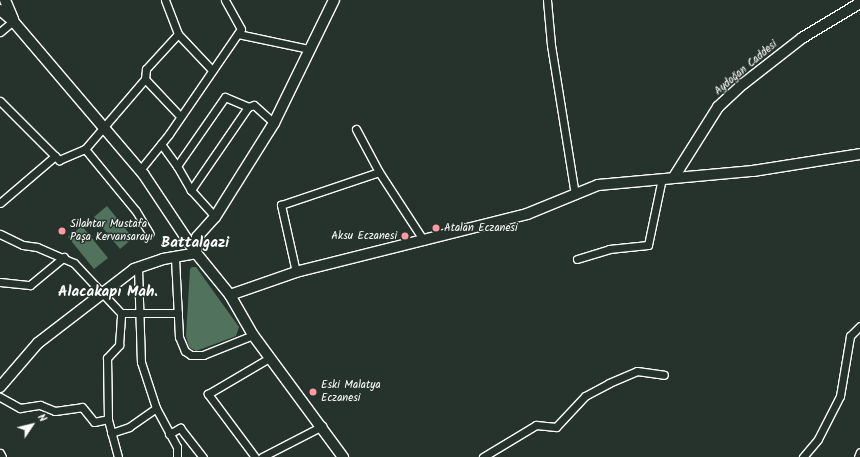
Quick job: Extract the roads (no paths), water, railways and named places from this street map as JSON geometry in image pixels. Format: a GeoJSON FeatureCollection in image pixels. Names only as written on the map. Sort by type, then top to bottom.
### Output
{"type":"FeatureCollection","features":[{"type":"Feature","properties":{"kind":"street"},"geometry":{"type":"LineString","coordinates":[[5,0],[14,21]]}},
{"type":"Feature","properties":{"kind":"street"},"geometry":{"type":"LineString","coordinates":[[166,0],[178,34],[212,70]]}},
{"type":"Feature","properties":{"kind":"street"},"geometry":{"type":"LineString","coordinates":[[140,170],[161,144],[241,30],[225,0]]}},
{"type":"Feature","properties":{"kind":"street"},"geometry":{"type":"LineString","coordinates":[[196,253],[197,238],[215,217],[274,123],[334,0]]}},
{"type":"Feature","properties":{"kind":"street"},"geometry":{"type":"LineString","coordinates":[[547,0],[551,45],[575,195]]}},
{"type":"Feature","properties":{"kind":"street","name":"Aydoğan Caddesi"},"geometry":{"type":"LineString","coordinates":[[674,177],[718,107],[743,84],[802,38],[860,3]]}},
{"type":"Feature","properties":{"kind":"street"},"geometry":{"type":"LineString","coordinates":[[0,10],[14,21],[140,170],[196,253],[230,295],[253,335],[269,358],[322,426],[343,457]]}},
{"type":"Feature","properties":{"kind":"street"},"geometry":{"type":"LineString","coordinates":[[0,32],[14,21]]}},
{"type":"Feature","properties":{"kind":"street"},"geometry":{"type":"LineString","coordinates":[[0,101],[59,160],[84,149],[145,79],[146,69],[178,34]]}},
{"type":"Feature","properties":{"kind":"street"},"geometry":{"type":"LineString","coordinates":[[238,34],[309,49]]}},
{"type":"Feature","properties":{"kind":"street"},"geometry":{"type":"LineString","coordinates":[[145,79],[180,116]]}},
{"type":"Feature","properties":{"kind":"street"},"geometry":{"type":"LineString","coordinates":[[177,166],[225,97],[248,106],[254,105],[274,123]]}},
{"type":"Feature","properties":{"kind":"street"},"geometry":{"type":"LineString","coordinates":[[190,190],[248,106]]}},
{"type":"Feature","properties":{"kind":"street"},"geometry":{"type":"LineString","coordinates":[[356,128],[379,172],[424,241]]}},
{"type":"Feature","properties":{"kind":"street"},"geometry":{"type":"LineString","coordinates":[[161,144],[177,166],[190,190],[215,217]]}},
{"type":"Feature","properties":{"kind":"street"},"geometry":{"type":"LineString","coordinates":[[84,149],[136,211],[149,233]]}},
{"type":"Feature","properties":{"kind":"street"},"geometry":{"type":"LineString","coordinates":[[230,295],[296,272],[527,214],[598,185],[662,178],[754,171],[860,154]]}},
{"type":"Feature","properties":{"kind":"street"},"geometry":{"type":"LineString","coordinates":[[0,203],[55,156]]}},
{"type":"Feature","properties":{"kind":"street"},"geometry":{"type":"LineString","coordinates":[[296,272],[281,205],[379,172]]}},
{"type":"Feature","properties":{"kind":"street"},"geometry":{"type":"LineString","coordinates":[[577,259],[608,249],[648,245],[662,178]]}},
{"type":"Feature","properties":{"kind":"street"},"geometry":{"type":"LineString","coordinates":[[0,234],[22,245],[37,247],[64,257],[74,263],[104,293],[121,313],[119,345],[107,358],[108,419],[118,457]]}},
{"type":"Feature","properties":{"kind":"street"},"geometry":{"type":"LineString","coordinates":[[0,387],[38,343],[138,268],[196,253]]}},
{"type":"Feature","properties":{"kind":"street"},"geometry":{"type":"LineString","coordinates":[[0,282],[30,285],[64,257]]}},
{"type":"Feature","properties":{"kind":"street"},"geometry":{"type":"LineString","coordinates":[[175,258],[181,345],[191,355],[203,355],[253,335]]}},
{"type":"Feature","properties":{"kind":"street"},"geometry":{"type":"LineString","coordinates":[[138,268],[141,362],[156,408],[177,447],[177,457]]}},
{"type":"Feature","properties":{"kind":"street"},"geometry":{"type":"LineString","coordinates":[[121,313],[178,313]]}},
{"type":"Feature","properties":{"kind":"street"},"geometry":{"type":"LineString","coordinates":[[803,457],[818,439],[840,396],[850,336],[860,326]]}},
{"type":"Feature","properties":{"kind":"street"},"geometry":{"type":"LineString","coordinates":[[256,457],[208,394],[269,358]]}},
{"type":"Feature","properties":{"kind":"street"},"geometry":{"type":"LineString","coordinates":[[483,457],[536,425],[556,427],[585,396],[636,370],[664,375]]}},
{"type":"Feature","properties":{"kind":"street"},"geometry":{"type":"LineString","coordinates":[[0,397],[20,408],[40,405],[55,411],[82,407],[94,422],[108,419]]}},
{"type":"Feature","properties":{"kind":"street"},"geometry":{"type":"LineString","coordinates":[[111,433],[129,427],[156,408]]}},
{"type":"Feature","properties":{"kind":"street"},"geometry":{"type":"LineString","coordinates":[[262,457],[322,426]]}},
{"type":"Feature","properties":{"kind":"street"},"geometry":{"type":"LineString","coordinates":[[170,434],[180,428],[203,457]]}},
{"type":"Feature","properties":{"kind":"street"},"geometry":{"type":"LineString","coordinates":[[858,457],[860,452]]}},
{"type":"Feature","properties":{"kind":"street"},"geometry":{"type":"LineString","coordinates":[[0,453],[2,457]]}},
{"type":"Feature","properties":{"kind":"place","name":"Atalan Eczanesi"},"geometry":{"type":"Point","coordinates":[436,228]}},
{"type":"Feature","properties":{"kind":"place","name":"Silahtar Mustafa Paşa Kervansarayı"},"geometry":{"type":"Point","coordinates":[62,231]}},
{"type":"Feature","properties":{"kind":"place","name":"Aksu Eczanesi"},"geometry":{"type":"Point","coordinates":[405,236]}},
{"type":"Feature","properties":{"kind":"place","name":"Eski Malatya Eczanesi"},"geometry":{"type":"Point","coordinates":[313,392]}},
{"type":"Feature","properties":{"kind":"district","name":"Battalgazi"},"geometry":{"type":"Point","coordinates":[195,244]}},
{"type":"Feature","properties":{"kind":"district","name":"Alacakapı Mah."},"geometry":{"type":"Point","coordinates":[108,293]}}]}
